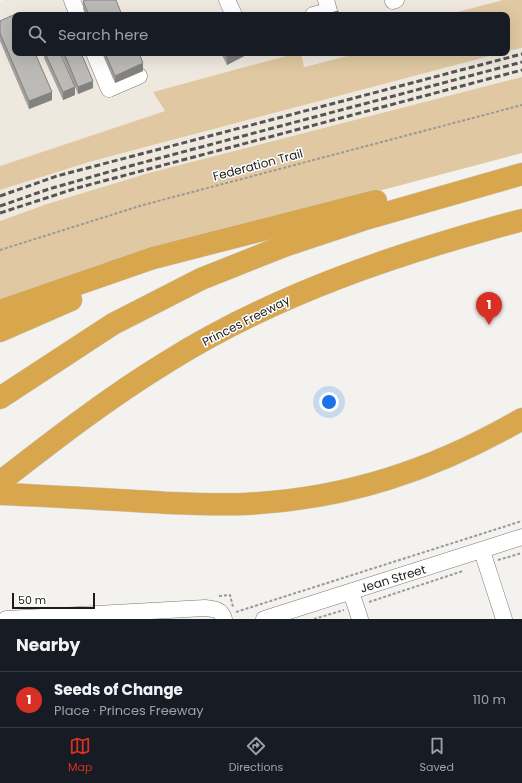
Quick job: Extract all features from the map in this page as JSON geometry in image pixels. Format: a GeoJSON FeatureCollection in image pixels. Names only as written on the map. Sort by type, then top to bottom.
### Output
{"type":"FeatureCollection","features":[{"type":"Feature","properties":{"kind":"highway"},"geometry":{"type":"LineString","coordinates":[[0,311],[153,258],[185,249],[217,243],[405,194],[522,169]]}},
{"type":"Feature","properties":{"kind":"highway"},"geometry":{"type":"LineString","coordinates":[[0,398],[37,372],[112,324],[201,279],[284,246],[362,220],[522,174]]}},
{"type":"Feature","properties":{"kind":"highway","name":"Princes Freeway"},"geometry":{"type":"LineString","coordinates":[[0,482],[62,434],[138,380],[167,361],[246,318],[317,286],[365,268],[522,220]]}},
{"type":"Feature","properties":{"kind":"highway"},"geometry":{"type":"LineString","coordinates":[[0,331],[90,292],[217,243]]}},
{"type":"Feature","properties":{"kind":"highway"},"geometry":{"type":"LineString","coordinates":[[0,494],[217,504],[267,502],[305,498],[380,482],[415,471],[451,457],[522,419]]}},
{"type":"Feature","properties":{"kind":"street"},"geometry":{"type":"LineString","coordinates":[[72,0],[77,12]]}},
{"type":"Feature","properties":{"kind":"street"},"geometry":{"type":"LineString","coordinates":[[227,0],[233,12]]}},
{"type":"Feature","properties":{"kind":"street"},"geometry":{"type":"LineString","coordinates":[[238,0],[243,12]]}},
{"type":"Feature","properties":{"kind":"street"},"geometry":{"type":"LineString","coordinates":[[325,12],[329,11],[326,0]]}},
{"type":"Feature","properties":{"kind":"street"},"geometry":{"type":"LineString","coordinates":[[95,56],[109,89],[139,76]]}},
{"type":"Feature","properties":{"kind":"street","name":"Jean Street"},"geometry":{"type":"LineString","coordinates":[[264,619],[356,606],[484,557],[522,537]]}},
{"type":"Feature","properties":{"kind":"street"},"geometry":{"type":"LineString","coordinates":[[484,557],[504,619]]}},
{"type":"Feature","properties":{"kind":"street"},"geometry":{"type":"LineString","coordinates":[[6,619],[102,616],[212,609],[230,616]]}},
{"type":"Feature","properties":{"kind":"path","name":"Federation Trail"},"geometry":{"type":"LineString","coordinates":[[0,250],[143,205],[522,105]]}},
{"type":"Feature","properties":{"kind":"path"},"geometry":{"type":"LineString","coordinates":[[230,616],[522,521]]}},
{"type":"Feature","properties":{"kind":"path"},"geometry":{"type":"LineString","coordinates":[[314,619],[356,606],[484,557],[522,553]]}},
{"type":"Feature","properties":{"kind":"shaded area"},"geometry":{"type":"Polygon","coordinates":[[[4,0],[503,0],[457,12],[12,12],[12,56],[286,56],[153,92],[165,111],[0,166],[0,2],[4,0]]]}},
{"type":"Feature","properties":{"kind":"shaded area"},"geometry":{"type":"Polygon","coordinates":[[[503,0],[522,0],[522,48],[510,50],[510,12],[457,12],[503,0]]]}},
{"type":"Feature","properties":{"kind":"shaded area"},"geometry":{"type":"Polygon","coordinates":[[[522,48],[522,77],[47,204],[0,221],[0,190],[89,162],[490,56],[510,56],[510,50],[522,48]]]}},
{"type":"Feature","properties":{"kind":"shaded area"},"geometry":{"type":"Polygon","coordinates":[[[286,56],[302,56],[304,67],[347,56],[490,56],[89,162],[0,190],[0,166],[165,111],[153,92],[286,56]]]}},
{"type":"Feature","properties":{"kind":"shaded area"},"geometry":{"type":"Polygon","coordinates":[[[301,56],[347,56],[303,67],[301,56]]]}},
{"type":"Feature","properties":{"kind":"shaded area"},"geometry":{"type":"Polygon","coordinates":[[[522,77],[522,153],[141,254],[0,303],[0,221],[47,204],[149,173],[522,77]]]}},
{"type":"Feature","properties":{"kind":"building"},"geometry":{"type":"Polygon","coordinates":[[[116,0],[121,12],[88,12],[83,1],[116,0]]]}},
{"type":"Feature","properties":{"kind":"building"},"geometry":{"type":"Polygon","coordinates":[[[12,16],[12,56],[36,56],[52,92],[29,101],[0,33],[0,21],[12,16]]]}},
{"type":"Feature","properties":{"kind":"building"},"geometry":{"type":"Polygon","coordinates":[[[46,56],[61,56],[75,87],[63,92],[46,56]]]}},
{"type":"Feature","properties":{"kind":"building"},"geometry":{"type":"Polygon","coordinates":[[[65,56],[82,56],[93,81],[78,87],[65,56]]]}},
{"type":"Feature","properties":{"kind":"building"},"geometry":{"type":"Polygon","coordinates":[[[106,56],[140,56],[143,63],[115,76],[106,56]]]}},
{"type":"Feature","properties":{"kind":"railway"},"geometry":{"type":"LineString","coordinates":[[0,196],[57,176],[522,54]]}},
{"type":"Feature","properties":{"kind":"railway"},"geometry":{"type":"LineString","coordinates":[[0,206],[49,189],[126,167],[522,62]]}},
{"type":"Feature","properties":{"kind":"railway"},"geometry":{"type":"LineString","coordinates":[[0,213],[77,188],[522,70]]}},
{"type":"Feature","properties":{"kind":"place","name":"Seeds of Change"},"geometry":{"type":"Point","coordinates":[489,325]}}]}
